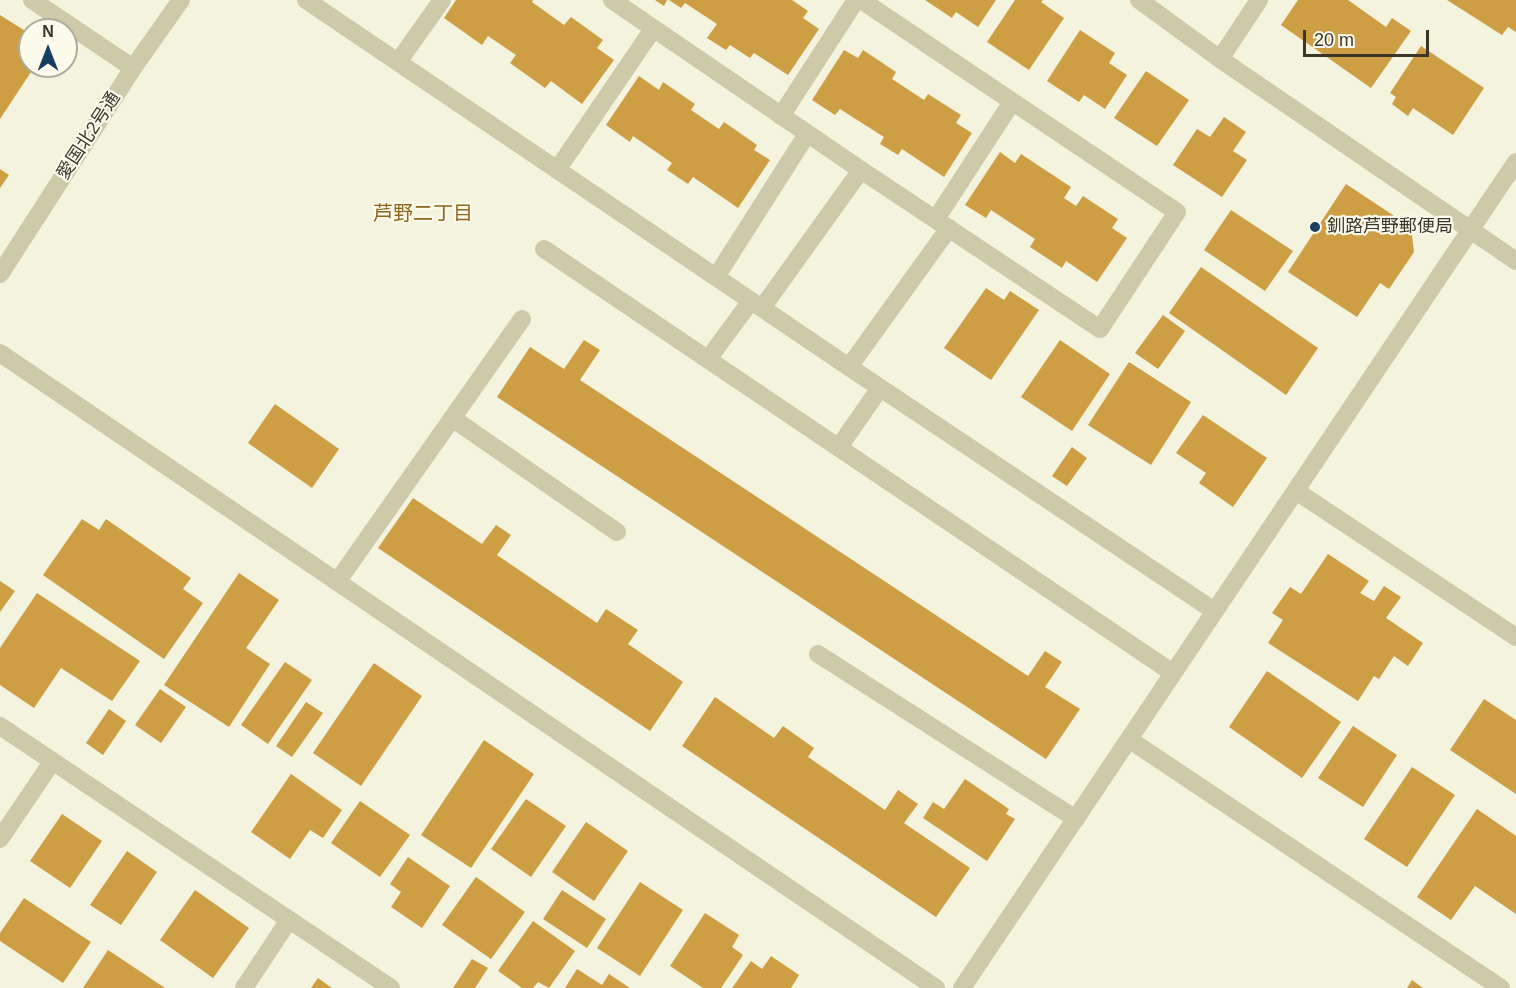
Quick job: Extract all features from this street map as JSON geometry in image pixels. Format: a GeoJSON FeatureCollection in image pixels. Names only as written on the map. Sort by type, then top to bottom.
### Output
{"type":"FeatureCollection","features":[{"type":"Feature","properties":{"kind":"street"},"geometry":{"type":"LineString","coordinates":[[32,0],[133,68]]}},
{"type":"Feature","properties":{"kind":"street","name":"愛国北2号通"},"geometry":{"type":"LineString","coordinates":[[0,274],[133,68],[181,0]]}},
{"type":"Feature","properties":{"kind":"street"},"geometry":{"type":"LineString","coordinates":[[306,0],[1213,610]]}},
{"type":"Feature","properties":{"kind":"street"},"geometry":{"type":"LineString","coordinates":[[398,62],[442,0]]}},
{"type":"Feature","properties":{"kind":"street"},"geometry":{"type":"LineString","coordinates":[[614,1],[807,134],[1100,329],[1177,212],[858,0],[782,116]]}},
{"type":"Feature","properties":{"kind":"street"},"geometry":{"type":"LineString","coordinates":[[1139,0],[1220,59],[1516,261]]}},
{"type":"Feature","properties":{"kind":"street"},"geometry":{"type":"LineString","coordinates":[[1220,59],[1259,0]]}},
{"type":"Feature","properties":{"kind":"street"},"geometry":{"type":"LineString","coordinates":[[557,170],[653,29]]}},
{"type":"Feature","properties":{"kind":"street"},"geometry":{"type":"LineString","coordinates":[[849,367],[942,224],[1012,102]]}},
{"type":"Feature","properties":{"kind":"street"},"geometry":{"type":"LineString","coordinates":[[716,277],[807,134]]}},
{"type":"Feature","properties":{"kind":"street"},"geometry":{"type":"LineString","coordinates":[[962,988],[1130,740],[1213,610],[1296,491],[1516,162]]}},
{"type":"Feature","properties":{"kind":"street"},"geometry":{"type":"LineString","coordinates":[[708,359],[756,304],[861,170]]}},
{"type":"Feature","properties":{"kind":"street"},"geometry":{"type":"LineString","coordinates":[[544,249],[1173,673]]}},
{"type":"Feature","properties":{"kind":"street"},"geometry":{"type":"LineString","coordinates":[[337,582],[522,319]]}},
{"type":"Feature","properties":{"kind":"street"},"geometry":{"type":"LineString","coordinates":[[0,353],[936,988]]}},
{"type":"Feature","properties":{"kind":"street"},"geometry":{"type":"LineString","coordinates":[[838,447],[880,387]]}},
{"type":"Feature","properties":{"kind":"street"},"geometry":{"type":"LineString","coordinates":[[452,418],[617,532]]}},
{"type":"Feature","properties":{"kind":"street"},"geometry":{"type":"LineString","coordinates":[[1296,491],[1516,637]]}},
{"type":"Feature","properties":{"kind":"street"},"geometry":{"type":"LineString","coordinates":[[818,654],[1076,819]]}},
{"type":"Feature","properties":{"kind":"street"},"geometry":{"type":"LineString","coordinates":[[0,726],[391,988]]}},
{"type":"Feature","properties":{"kind":"street"},"geometry":{"type":"LineString","coordinates":[[1130,740],[1501,988]]}},
{"type":"Feature","properties":{"kind":"street"},"geometry":{"type":"LineString","coordinates":[[0,839],[52,762]]}},
{"type":"Feature","properties":{"kind":"street"},"geometry":{"type":"LineString","coordinates":[[244,988],[289,920]]}},
{"type":"Feature","properties":{"kind":"building"},"geometry":{"type":"Polygon","coordinates":[[[456,0],[533,0],[532,2],[564,25],[571,17],[603,40],[597,48],[614,60],[582,104],[551,81],[545,88],[510,63],[516,55],[488,36],[482,45],[444,18],[456,0]]]}},
{"type":"Feature","properties":{"kind":"building"},"geometry":{"type":"Polygon","coordinates":[[[655,0],[667,0],[664,6],[655,0]]]}},
{"type":"Feature","properties":{"kind":"building"},"geometry":{"type":"Polygon","coordinates":[[[669,0],[792,0],[808,11],[803,18],[819,29],[788,75],[754,53],[750,58],[730,45],[726,50],[707,38],[717,24],[685,3],[681,8],[669,0]]]}},
{"type":"Feature","properties":{"kind":"building"},"geometry":{"type":"Polygon","coordinates":[[[925,0],[996,0],[978,27],[956,12],[952,18],[925,0]]]}},
{"type":"Feature","properties":{"kind":"building"},"geometry":{"type":"Polygon","coordinates":[[[1015,0],[1043,0],[1041,2],[1064,18],[1029,70],[987,42],[1015,0]]]}},
{"type":"Feature","properties":{"kind":"building"},"geometry":{"type":"Polygon","coordinates":[[[1298,0],[1348,0],[1386,27],[1392,18],[1411,31],[1371,88],[1281,25],[1298,0]]]}},
{"type":"Feature","properties":{"kind":"building"},"geometry":{"type":"Polygon","coordinates":[[[1447,0],[1516,0],[1516,32],[1508,27],[1502,35],[1447,0]]]}},
{"type":"Feature","properties":{"kind":"building"},"geometry":{"type":"Polygon","coordinates":[[[0,15],[18,26],[18,78],[27,78],[0,119],[0,15]]]}},
{"type":"Feature","properties":{"kind":"building"},"geometry":{"type":"Polygon","coordinates":[[[1080,30],[1115,53],[1109,63],[1127,75],[1105,109],[1084,95],[1079,102],[1047,81],[1080,30]]]}},
{"type":"Feature","properties":{"kind":"building"},"geometry":{"type":"Polygon","coordinates":[[[1421,46],[1484,88],[1453,135],[1413,108],[1408,116],[1392,104],[1396,97],[1390,93],[1421,46]]]}},
{"type":"Feature","properties":{"kind":"building"},"geometry":{"type":"Polygon","coordinates":[[[844,50],[858,58],[863,50],[896,72],[892,79],[924,100],[928,94],[961,115],[956,123],[972,133],[944,177],[902,149],[898,155],[880,144],[884,137],[840,109],[835,115],[812,100],[844,50]]]}},
{"type":"Feature","properties":{"kind":"building"},"geometry":{"type":"Polygon","coordinates":[[[1146,71],[1189,100],[1157,146],[1114,118],[1146,71]]]}},
{"type":"Feature","properties":{"kind":"building"},"geometry":{"type":"Polygon","coordinates":[[[639,76],[659,90],[663,82],[695,104],[691,110],[719,129],[724,122],[757,145],[754,150],[770,160],[738,208],[693,177],[688,184],[667,170],[672,163],[633,136],[630,142],[606,125],[639,76]]]}},
{"type":"Feature","properties":{"kind":"building"},"geometry":{"type":"Polygon","coordinates":[[[1224,117],[1246,132],[1233,151],[1247,160],[1222,197],[1173,165],[1197,129],[1210,137],[1224,117]]]}},
{"type":"Feature","properties":{"kind":"building"},"geometry":{"type":"Polygon","coordinates":[[[1000,152],[1015,163],[1021,154],[1071,187],[1064,198],[1076,206],[1083,196],[1118,219],[1112,228],[1127,238],[1097,282],[1066,261],[1062,268],[1030,247],[1035,239],[991,210],[986,218],[965,205],[1000,152]]]}},
{"type":"Feature","properties":{"kind":"building"},"geometry":{"type":"Polygon","coordinates":[[[0,169],[9,175],[0,188],[0,169]]]}},
{"type":"Feature","properties":{"kind":"building"},"geometry":{"type":"Polygon","coordinates":[[[1346,184],[1411,227],[1414,252],[1389,289],[1380,283],[1357,317],[1288,272],[1346,184]]]}},
{"type":"Feature","properties":{"kind":"building"},"geometry":{"type":"Polygon","coordinates":[[[1231,210],[1293,251],[1265,291],[1204,250],[1231,210]]]}},
{"type":"Feature","properties":{"kind":"building"},"geometry":{"type":"Polygon","coordinates":[[[1201,267],[1318,348],[1286,395],[1169,313],[1201,267]]]}},
{"type":"Feature","properties":{"kind":"building"},"geometry":{"type":"Polygon","coordinates":[[[986,288],[1004,300],[1010,291],[1039,310],[991,380],[944,348],[986,288]]]}},
{"type":"Feature","properties":{"kind":"building"},"geometry":{"type":"Polygon","coordinates":[[[1163,315],[1185,331],[1158,369],[1135,353],[1163,315]]]}},
{"type":"Feature","properties":{"kind":"building"},"geometry":{"type":"Polygon","coordinates":[[[584,340],[600,350],[580,380],[1028,676],[1045,651],[1062,662],[1045,687],[1080,709],[1046,759],[497,397],[530,347],[564,369],[584,340]]]}},
{"type":"Feature","properties":{"kind":"building"},"geometry":{"type":"Polygon","coordinates":[[[1060,340],[1110,374],[1072,431],[1021,397],[1060,340]]]}},
{"type":"Feature","properties":{"kind":"building"},"geometry":{"type":"Polygon","coordinates":[[[1129,362],[1191,402],[1151,465],[1088,425],[1129,362]]]}},
{"type":"Feature","properties":{"kind":"building"},"geometry":{"type":"Polygon","coordinates":[[[275,404],[339,449],[312,488],[248,443],[275,404]]]}},
{"type":"Feature","properties":{"kind":"building"},"geometry":{"type":"Polygon","coordinates":[[[1203,415],[1267,458],[1233,507],[1199,483],[1206,473],[1176,453],[1203,415]]]}},
{"type":"Feature","properties":{"kind":"building"},"geometry":{"type":"Polygon","coordinates":[[[1072,447],[1087,458],[1067,486],[1052,476],[1072,447]]]}},
{"type":"Feature","properties":{"kind":"building"},"geometry":{"type":"Polygon","coordinates":[[[413,498],[482,544],[496,525],[511,535],[497,555],[597,623],[606,609],[638,630],[628,644],[683,682],[650,731],[378,548],[413,498]]]}},
{"type":"Feature","properties":{"kind":"building"},"geometry":{"type":"Polygon","coordinates":[[[82,519],[99,530],[106,519],[191,578],[183,589],[203,603],[164,659],[43,575],[82,519]]]}},
{"type":"Feature","properties":{"kind":"building"},"geometry":{"type":"Polygon","coordinates":[[[1328,554],[1369,581],[1360,593],[1374,601],[1384,586],[1401,597],[1386,618],[1423,643],[1408,666],[1394,656],[1379,679],[1374,676],[1358,701],[1268,643],[1283,620],[1272,613],[1290,587],[1301,594],[1328,554]]]}},
{"type":"Feature","properties":{"kind":"building"},"geometry":{"type":"Polygon","coordinates":[[[239,573],[279,600],[246,648],[270,664],[229,727],[164,685],[239,573]]]}},
{"type":"Feature","properties":{"kind":"building"},"geometry":{"type":"Polygon","coordinates":[[[0,581],[15,591],[0,612],[0,581]]]}},
{"type":"Feature","properties":{"kind":"building"},"geometry":{"type":"Polygon","coordinates":[[[37,593],[140,661],[112,701],[61,668],[34,708],[0,685],[0,648],[37,593]]]}},
{"type":"Feature","properties":{"kind":"building"},"geometry":{"type":"Polygon","coordinates":[[[285,662],[312,680],[268,744],[241,725],[285,662]]]}},
{"type":"Feature","properties":{"kind":"building"},"geometry":{"type":"Polygon","coordinates":[[[374,663],[422,696],[361,786],[313,753],[374,663]]]}},
{"type":"Feature","properties":{"kind":"building"},"geometry":{"type":"Polygon","coordinates":[[[1267,671],[1341,722],[1302,778],[1229,727],[1267,671]]]}},
{"type":"Feature","properties":{"kind":"building"},"geometry":{"type":"Polygon","coordinates":[[[160,689],[186,707],[161,743],[135,725],[160,689]]]}},
{"type":"Feature","properties":{"kind":"building"},"geometry":{"type":"Polygon","coordinates":[[[715,697],[774,738],[783,726],[814,748],[808,757],[885,810],[898,790],[918,804],[904,823],[970,868],[936,917],[682,746],[715,697]]]}},
{"type":"Feature","properties":{"kind":"building"},"geometry":{"type":"Polygon","coordinates":[[[1484,699],[1516,720],[1516,794],[1450,750],[1484,699]]]}},
{"type":"Feature","properties":{"kind":"building"},"geometry":{"type":"Polygon","coordinates":[[[306,702],[323,713],[292,757],[276,746],[306,702]]]}},
{"type":"Feature","properties":{"kind":"building"},"geometry":{"type":"Polygon","coordinates":[[[109,709],[126,721],[103,755],[86,743],[109,709]]]}},
{"type":"Feature","properties":{"kind":"building"},"geometry":{"type":"Polygon","coordinates":[[[1353,726],[1397,755],[1363,807],[1318,778],[1353,726]]]}},
{"type":"Feature","properties":{"kind":"building"},"geometry":{"type":"Polygon","coordinates":[[[484,740],[534,774],[471,868],[421,835],[484,740]]]}},
{"type":"Feature","properties":{"kind":"building"},"geometry":{"type":"Polygon","coordinates":[[[1412,767],[1455,795],[1407,867],[1364,839],[1412,767]]]}},
{"type":"Feature","properties":{"kind":"building"},"geometry":{"type":"Polygon","coordinates":[[[291,774],[342,810],[323,838],[310,830],[290,859],[251,832],[291,774]]]}},
{"type":"Feature","properties":{"kind":"building"},"geometry":{"type":"Polygon","coordinates":[[[965,779],[1009,809],[1006,814],[1015,819],[987,861],[923,818],[933,802],[944,809],[965,779]]]}},
{"type":"Feature","properties":{"kind":"building"},"geometry":{"type":"Polygon","coordinates":[[[526,799],[566,826],[531,877],[491,849],[526,799]]]}},
{"type":"Feature","properties":{"kind":"building"},"geometry":{"type":"Polygon","coordinates":[[[360,801],[410,835],[380,877],[331,843],[360,801]]]}},
{"type":"Feature","properties":{"kind":"building"},"geometry":{"type":"Polygon","coordinates":[[[1477,809],[1516,836],[1516,914],[1475,886],[1451,920],[1417,897],[1477,809]]]}},
{"type":"Feature","properties":{"kind":"building"},"geometry":{"type":"Polygon","coordinates":[[[62,814],[102,841],[70,888],[30,861],[62,814]]]}},
{"type":"Feature","properties":{"kind":"building"},"geometry":{"type":"Polygon","coordinates":[[[586,822],[628,851],[594,901],[552,872],[586,822]]]}},
{"type":"Feature","properties":{"kind":"building"},"geometry":{"type":"Polygon","coordinates":[[[127,851],[157,872],[121,925],[90,905],[127,851]]]}},
{"type":"Feature","properties":{"kind":"building"},"geometry":{"type":"Polygon","coordinates":[[[408,857],[450,886],[422,928],[391,907],[401,892],[390,884],[408,857]]]}},
{"type":"Feature","properties":{"kind":"building"},"geometry":{"type":"Polygon","coordinates":[[[476,877],[525,912],[491,959],[442,925],[476,877]]]}},
{"type":"Feature","properties":{"kind":"building"},"geometry":{"type":"Polygon","coordinates":[[[640,882],[683,910],[640,976],[597,948],[640,882]]]}},
{"type":"Feature","properties":{"kind":"building"},"geometry":{"type":"Polygon","coordinates":[[[195,890],[249,928],[213,978],[160,940],[195,890]]]}},
{"type":"Feature","properties":{"kind":"building"},"geometry":{"type":"Polygon","coordinates":[[[562,890],[606,919],[587,948],[543,919],[562,890]]]}},
{"type":"Feature","properties":{"kind":"building"},"geometry":{"type":"Polygon","coordinates":[[[24,898],[91,942],[63,983],[0,941],[0,933],[24,898]]]}},
{"type":"Feature","properties":{"kind":"building"},"geometry":{"type":"Polygon","coordinates":[[[705,913],[739,935],[732,947],[743,955],[721,988],[703,988],[670,966],[705,913]]]}},
{"type":"Feature","properties":{"kind":"building"},"geometry":{"type":"Polygon","coordinates":[[[533,921],[575,951],[549,988],[538,982],[533,988],[522,988],[498,971],[533,921]]]}},
{"type":"Feature","properties":{"kind":"building"},"geometry":{"type":"Polygon","coordinates":[[[108,950],[165,988],[83,988],[108,950]]]}},
{"type":"Feature","properties":{"kind":"building"},"geometry":{"type":"Polygon","coordinates":[[[771,956],[799,975],[791,988],[732,988],[751,961],[762,969],[771,956]]]}},
{"type":"Feature","properties":{"kind":"building"},"geometry":{"type":"Polygon","coordinates":[[[472,959],[488,968],[475,988],[453,988],[472,959]]]}},
{"type":"Feature","properties":{"kind":"building"},"geometry":{"type":"Polygon","coordinates":[[[577,969],[602,985],[609,974],[630,988],[565,988],[577,969]]]}},
{"type":"Feature","properties":{"kind":"building"},"geometry":{"type":"Polygon","coordinates":[[[318,978],[332,988],[311,988],[318,978]]]}},
{"type":"Feature","properties":{"kind":"building"},"geometry":{"type":"Polygon","coordinates":[[[1412,980],[1423,988],[1407,988],[1412,980]]]}},
{"type":"Feature","properties":{"kind":"place","name":"釧路芦野郵便局"},"geometry":{"type":"Point","coordinates":[1315,227]}},
{"type":"Feature","properties":{"kind":"district","name":"芦野二丁目"},"geometry":{"type":"Point","coordinates":[423,214]}}]}
